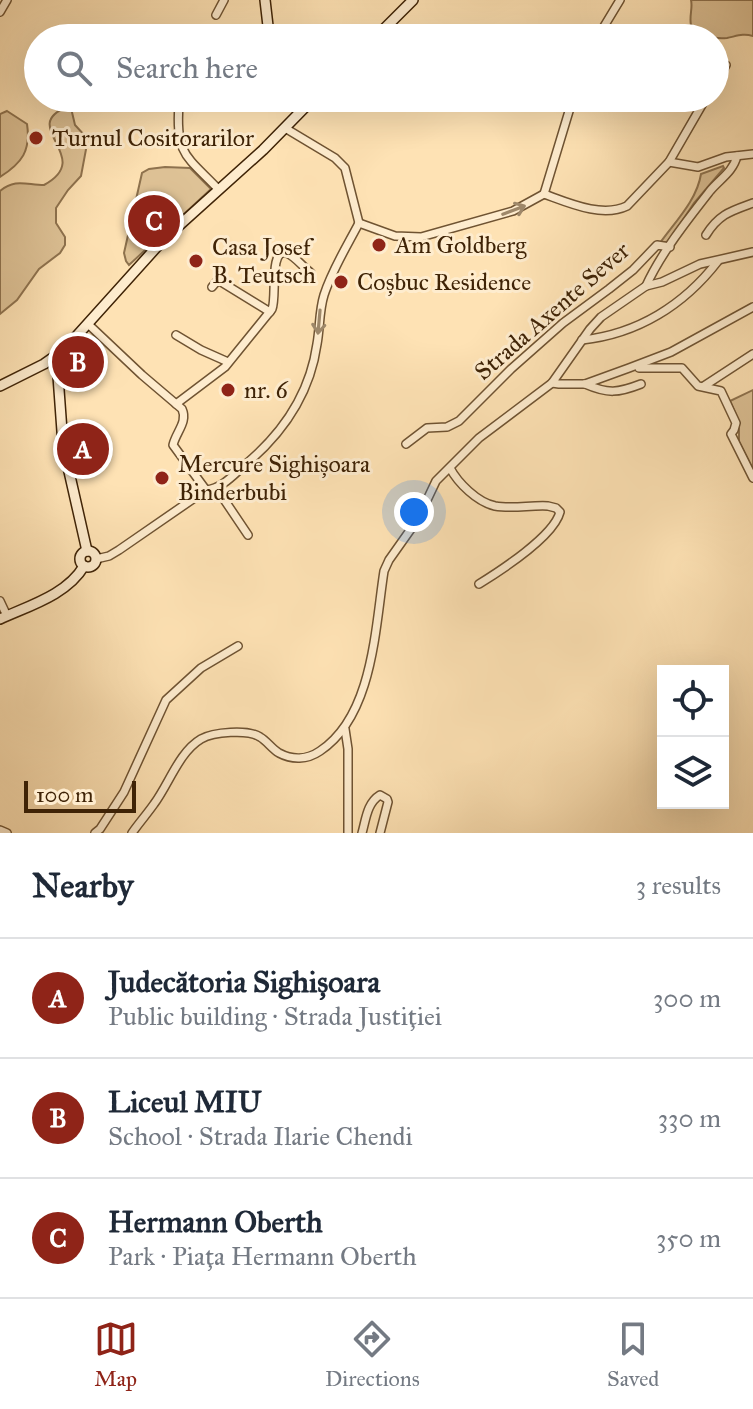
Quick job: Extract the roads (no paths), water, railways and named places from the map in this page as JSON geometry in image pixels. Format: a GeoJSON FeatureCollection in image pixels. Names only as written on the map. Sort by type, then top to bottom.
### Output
{"type":"FeatureCollection","features":[{"type":"Feature","properties":{"kind":"main road"},"geometry":{"type":"LineString","coordinates":[[265,0],[269,24]]}},
{"type":"Feature","properties":{"kind":"main road"},"geometry":{"type":"LineString","coordinates":[[389,24],[413,0]]}},
{"type":"Feature","properties":{"kind":"main road"},"geometry":{"type":"LineString","coordinates":[[0,386],[53,359],[216,187],[300,112]]}},
{"type":"Feature","properties":{"kind":"main road"},"geometry":{"type":"LineString","coordinates":[[53,359],[58,376],[61,435],[87,551]]}},
{"type":"Feature","properties":{"kind":"main road"},"geometry":{"type":"LineString","coordinates":[[84,566],[92,566],[96,559],[95,554],[87,551]]}},
{"type":"Feature","properties":{"kind":"main road"},"geometry":{"type":"LineString","coordinates":[[84,566],[80,557],[87,551]]}},
{"type":"Feature","properties":{"kind":"main road"},"geometry":{"type":"LineString","coordinates":[[4,618],[63,588],[84,566]]}},
{"type":"Feature","properties":{"kind":"street"},"geometry":{"type":"LineString","coordinates":[[0,12],[7,0]]}},
{"type":"Feature","properties":{"kind":"street"},"geometry":{"type":"LineString","coordinates":[[216,15],[224,0]]}},
{"type":"Feature","properties":{"kind":"street"},"geometry":{"type":"LineString","coordinates":[[605,24],[620,0]]}},
{"type":"Feature","properties":{"kind":"street"},"geometry":{"type":"LineString","coordinates":[[179,112],[183,152],[216,187]]}},
{"type":"Feature","properties":{"kind":"street"},"geometry":{"type":"LineString","coordinates":[[359,223],[395,236],[413,238],[513,211],[544,194],[569,112]]}},
{"type":"Feature","properties":{"kind":"street"},"geometry":{"type":"LineString","coordinates":[[544,194],[593,209],[620,210],[639,195],[669,162],[698,112]]}},
{"type":"Feature","properties":{"kind":"street"},"geometry":{"type":"LineString","coordinates":[[96,559],[109,556],[206,490],[217,489],[269,444],[297,405],[314,361],[325,292],[359,223],[345,168],[335,158],[285,128]]}},
{"type":"Feature","properties":{"kind":"street"},"geometry":{"type":"LineString","coordinates":[[669,162],[698,167],[726,157],[753,154]]}},
{"type":"Feature","properties":{"kind":"street","name":"Strada Axente Sever"},"geometry":{"type":"LineString","coordinates":[[406,444],[427,428],[447,427],[459,421],[511,369],[563,323],[633,270],[657,245],[670,247],[712,188],[730,171],[737,156]]}},
{"type":"Feature","properties":{"kind":"street"},"geometry":{"type":"LineString","coordinates":[[706,235],[718,218],[753,203]]}},
{"type":"Feature","properties":{"kind":"street"},"geometry":{"type":"LineString","coordinates":[[646,286],[670,247]]}},
{"type":"Feature","properties":{"kind":"street"},"geometry":{"type":"LineString","coordinates":[[132,833],[183,757],[200,740],[213,734],[256,734],[281,754],[303,758],[317,754],[345,729],[363,688],[369,664],[384,571],[418,519],[436,481],[479,438],[552,383],[601,317],[646,286],[700,264],[753,252]]}},
{"type":"Feature","properties":{"kind":"street"},"geometry":{"type":"LineString","coordinates":[[176,404],[216,375],[270,312],[275,300],[278,254],[287,253],[311,273]]}},
{"type":"Feature","properties":{"kind":"street"},"geometry":{"type":"LineString","coordinates":[[582,340],[623,332],[662,314],[701,281],[718,261]]}},
{"type":"Feature","properties":{"kind":"street"},"geometry":{"type":"LineString","coordinates":[[212,287],[218,280],[270,312]]}},
{"type":"Feature","properties":{"kind":"street"},"geometry":{"type":"LineString","coordinates":[[552,383],[585,384],[629,368],[671,352],[753,307]]}},
{"type":"Feature","properties":{"kind":"street"},"geometry":{"type":"LineString","coordinates":[[88,324],[184,413],[173,445],[206,490]]}},
{"type":"Feature","properties":{"kind":"street"},"geometry":{"type":"LineString","coordinates":[[176,335],[228,362]]}},
{"type":"Feature","properties":{"kind":"street"},"geometry":{"type":"LineString","coordinates":[[702,387],[753,354]]}},
{"type":"Feature","properties":{"kind":"street"},"geometry":{"type":"LineString","coordinates":[[629,368],[682,368],[698,386],[716,389],[724,395],[736,423],[731,434],[753,478]]}},
{"type":"Feature","properties":{"kind":"street"},"geometry":{"type":"LineString","coordinates":[[585,384],[616,392],[641,384]]}},
{"type":"Feature","properties":{"kind":"street"},"geometry":{"type":"LineString","coordinates":[[450,468],[460,483],[487,503],[548,506],[560,512],[557,521],[521,556],[479,584]]}},
{"type":"Feature","properties":{"kind":"street"},"geometry":{"type":"LineString","coordinates":[[217,489],[248,535]]}},
{"type":"Feature","properties":{"kind":"street"},"geometry":{"type":"LineString","coordinates":[[0,601],[4,618]]}},
{"type":"Feature","properties":{"kind":"street"},"geometry":{"type":"LineString","coordinates":[[95,833],[124,792],[166,700],[201,668],[238,646]]}},
{"type":"Feature","properties":{"kind":"street"},"geometry":{"type":"LineString","coordinates":[[345,729],[348,749],[348,833]]}},
{"type":"Feature","properties":{"kind":"street"},"geometry":{"type":"LineString","coordinates":[[362,833],[368,809],[380,795],[388,802],[380,833]]}},
{"type":"Feature","properties":{"kind":"street"},"geometry":{"type":"LineString","coordinates":[[0,830],[7,833]]}},
{"type":"Feature","properties":{"kind":"place","name":"Turnul Cositorarilor"},"geometry":{"type":"Point","coordinates":[36,138]}},
{"type":"Feature","properties":{"kind":"place","name":"Hermann Oberth"},"geometry":{"type":"Point","coordinates":[154,221]}},
{"type":"Feature","properties":{"kind":"place","name":"Am Goldberg"},"geometry":{"type":"Point","coordinates":[379,245]}},
{"type":"Feature","properties":{"kind":"place","name":"Casa Josef B. Teutsch"},"geometry":{"type":"Point","coordinates":[196,261]}},
{"type":"Feature","properties":{"kind":"place","name":"Coșbuc Residence"},"geometry":{"type":"Point","coordinates":[341,282]}},
{"type":"Feature","properties":{"kind":"place","name":"Liceul MIU"},"geometry":{"type":"Point","coordinates":[78,362]}},
{"type":"Feature","properties":{"kind":"place","name":"nr. 6"},"geometry":{"type":"Point","coordinates":[228,390]}},
{"type":"Feature","properties":{"kind":"place","name":"Judecătoria Sighișoara"},"geometry":{"type":"Point","coordinates":[83,449]}},
{"type":"Feature","properties":{"kind":"place","name":"Mercure Sighișoara Binderbubi"},"geometry":{"type":"Point","coordinates":[162,478]}}]}
